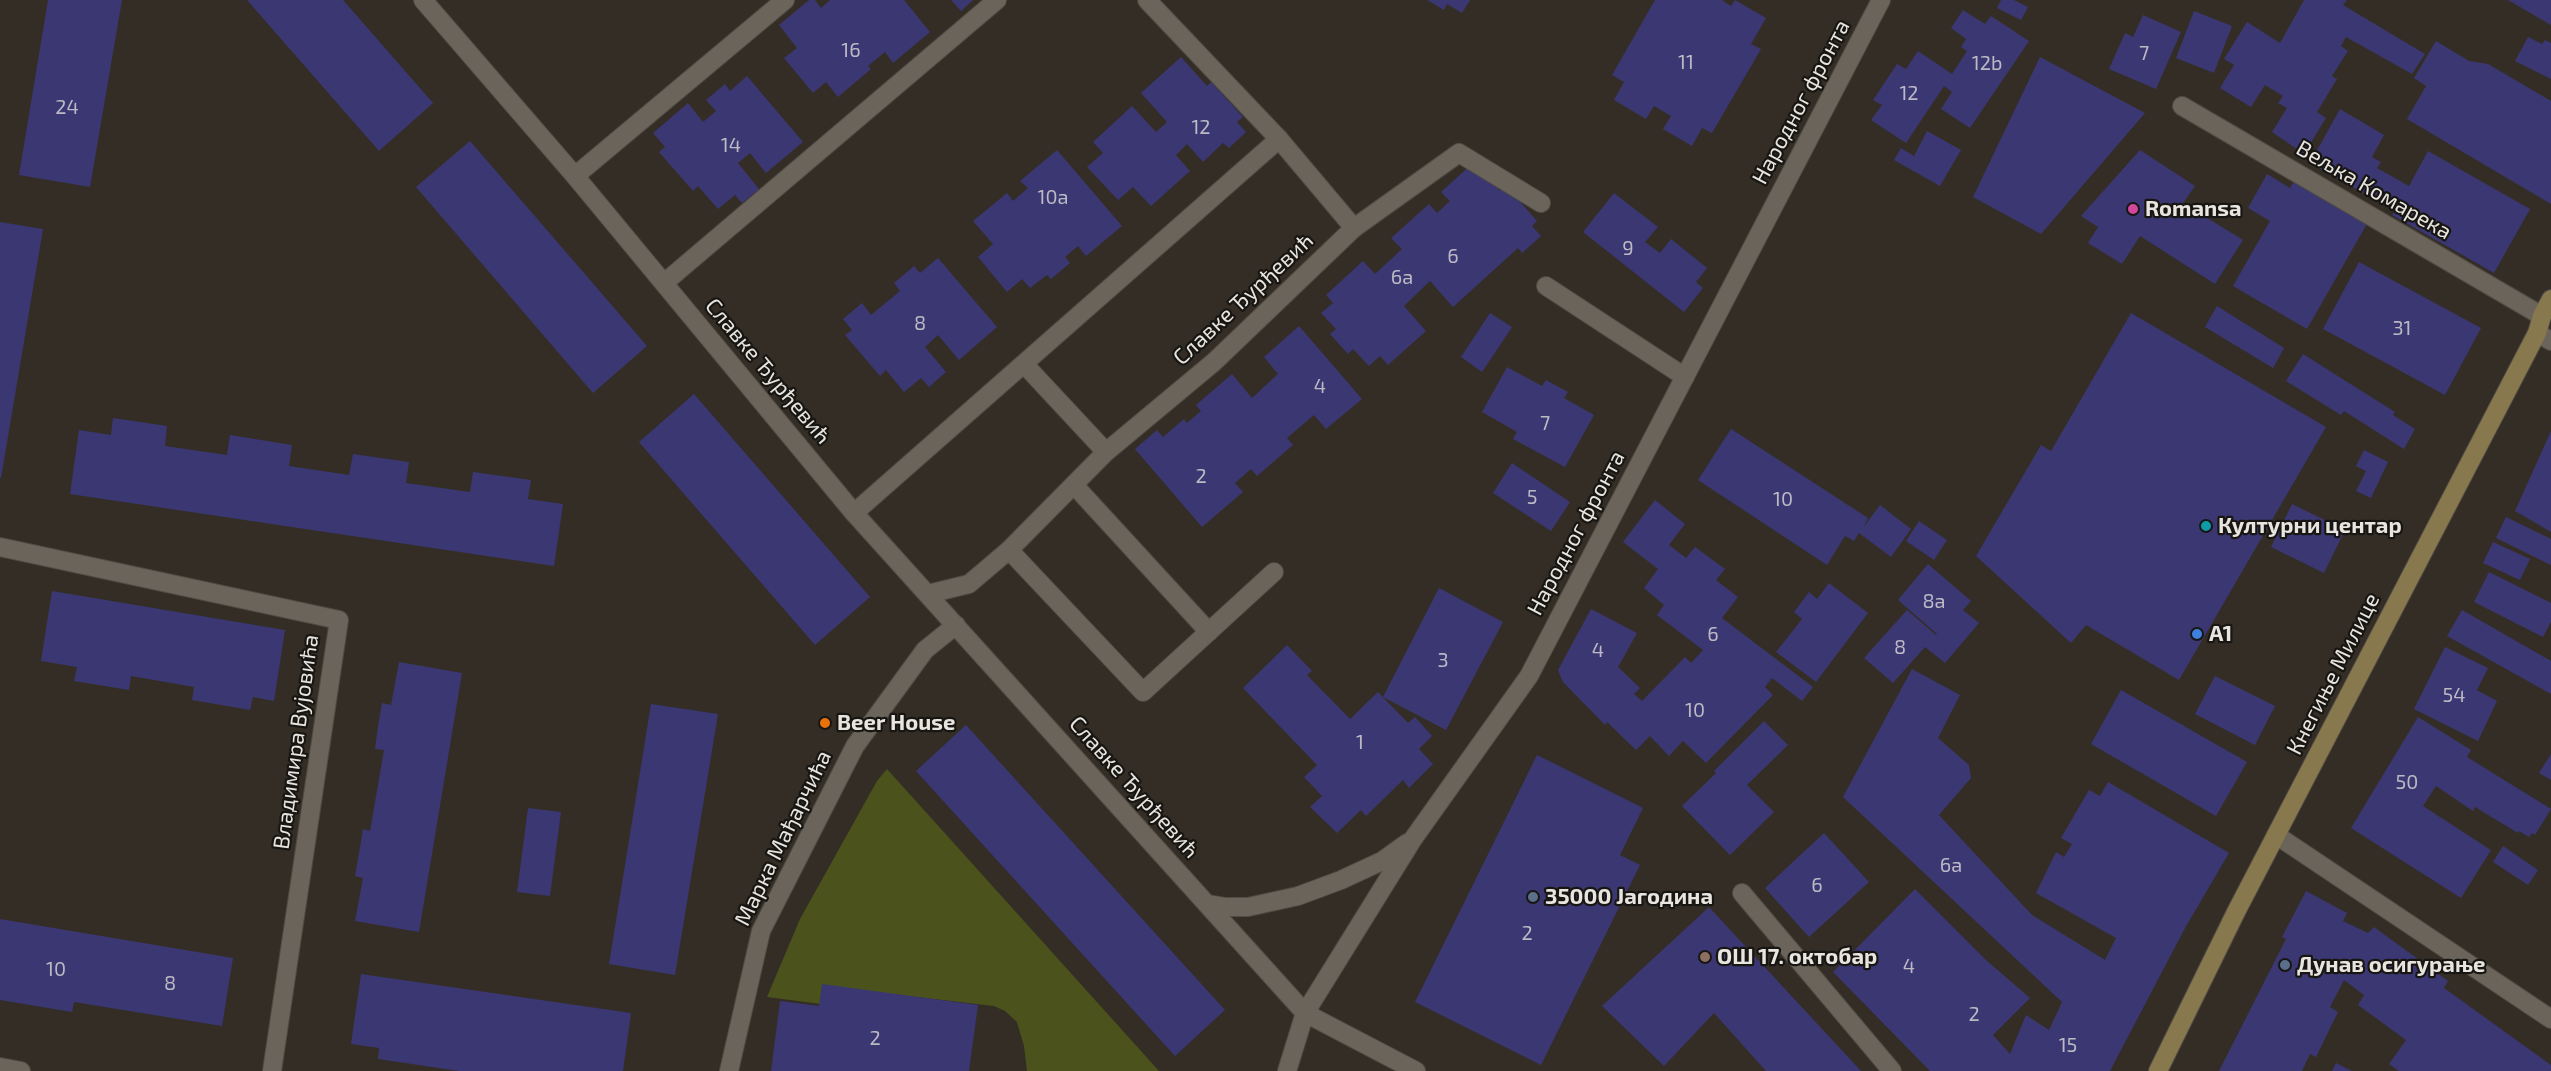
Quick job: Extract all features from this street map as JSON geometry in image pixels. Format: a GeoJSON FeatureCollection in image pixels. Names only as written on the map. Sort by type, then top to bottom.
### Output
{"type":"FeatureCollection","features":[{"type":"Feature","properties":{"kind":"street","name":"Славке Ђурђевић"},"geometry":{"type":"LineString","coordinates":[[423,0],[575,176],[854,513],[1305,1012],[1416,1071]]}},
{"type":"Feature","properties":{"kind":"street"},"geometry":{"type":"LineString","coordinates":[[575,176],[785,0]]}},
{"type":"Feature","properties":{"kind":"street"},"geometry":{"type":"LineString","coordinates":[[664,284],[997,0]]}},
{"type":"Feature","properties":{"kind":"street"},"geometry":{"type":"LineString","coordinates":[[1147,0],[1279,139],[1353,228]]}},
{"type":"Feature","properties":{"kind":"street","name":"Народног фронта"},"geometry":{"type":"LineString","coordinates":[[1287,1071],[1305,1012],[1413,839],[1529,676],[1881,0]]}},
{"type":"Feature","properties":{"kind":"street","name":"Вељка Комарека"},"geometry":{"type":"LineString","coordinates":[[2182,106],[2543,330]]}},
{"type":"Feature","properties":{"kind":"street"},"geometry":{"type":"LineString","coordinates":[[854,513],[1279,139]]}},
{"type":"Feature","properties":{"kind":"street","name":"Славке Ђурђевић"},"geometry":{"type":"LineString","coordinates":[[928,594],[969,584],[1009,550],[1106,452],[1214,362],[1353,228],[1458,153],[1541,203]]}},
{"type":"Feature","properties":{"kind":"street"},"geometry":{"type":"LineString","coordinates":[[1546,286],[1684,377]]}},
{"type":"Feature","properties":{"kind":"street","name":"Кнегиње Милице"},"geometry":{"type":"LineString","coordinates":[[2158,1071],[2276,835],[2543,330],[2551,299]]}},
{"type":"Feature","properties":{"kind":"street"},"geometry":{"type":"LineString","coordinates":[[1024,364],[1106,452]]}},
{"type":"Feature","properties":{"kind":"street"},"geometry":{"type":"LineString","coordinates":[[1074,485],[1209,632]]}},
{"type":"Feature","properties":{"kind":"street","name":"Владимира Вујовића"},"geometry":{"type":"LineString","coordinates":[[0,547],[339,620],[272,1071]]}},
{"type":"Feature","properties":{"kind":"street"},"geometry":{"type":"LineString","coordinates":[[1009,550],[1143,692],[1274,572]]}},
{"type":"Feature","properties":{"kind":"street","name":"Марка Мађарчића"},"geometry":{"type":"LineString","coordinates":[[729,1071],[761,931],[849,757],[925,650],[956,625]]}},
{"type":"Feature","properties":{"kind":"street"},"geometry":{"type":"LineString","coordinates":[[2276,835],[2551,1019]]}},
{"type":"Feature","properties":{"kind":"street"},"geometry":{"type":"LineString","coordinates":[[1207,904],[1226,908],[1248,907],[1298,896],[1382,861],[1413,839]]}},
{"type":"Feature","properties":{"kind":"street"},"geometry":{"type":"LineString","coordinates":[[1742,893],[1892,1071]]}},
{"type":"Feature","properties":{"kind":"street"},"geometry":{"type":"LineString","coordinates":[[0,1067],[21,1071]]}},
{"type":"Feature","properties":{"kind":"green space"},"geometry":{"type":"Polygon","coordinates":[[[887,769],[1159,1071],[1027,1071],[1024,1046],[1017,1022],[1005,1011],[994,1006],[822,986],[821,1004],[767,997],[800,919],[877,781],[887,769]]]}},
{"type":"Feature","properties":{"kind":"building"},"geometry":{"type":"Polygon","coordinates":[[[48,0],[122,0],[90,187],[19,175],[48,0]]]}},
{"type":"Feature","properties":{"kind":"building"},"geometry":{"type":"Polygon","coordinates":[[[247,0],[343,0],[433,103],[379,151],[247,0]]]}},
{"type":"Feature","properties":{"kind":"building"},"geometry":{"type":"Polygon","coordinates":[[[809,0],[815,0],[821,8],[830,0],[904,0],[930,32],[893,63],[885,52],[868,66],[871,69],[838,97],[826,82],[813,93],[784,58],[797,48],[779,25],[809,0]]]}},
{"type":"Feature","properties":{"kind":"building"},"geometry":{"type":"Polygon","coordinates":[[[951,0],[973,0],[961,11],[951,0]]]}},
{"type":"Feature","properties":{"kind":"building"},"geometry":{"type":"Polygon","coordinates":[[[1427,0],[1470,0],[1462,13],[1447,4],[1444,10],[1427,0]]]}},
{"type":"Feature","properties":{"kind":"building"},"geometry":{"type":"Polygon","coordinates":[[[1655,0],[1722,0],[1731,6],[1735,0],[1766,18],[1751,44],[1761,49],[1712,133],[1702,128],[1692,146],[1663,129],[1671,116],[1654,106],[1646,119],[1614,100],[1624,82],[1612,75],[1655,0]]]}},
{"type":"Feature","properties":{"kind":"building"},"geometry":{"type":"Polygon","coordinates":[[[2001,0],[2014,0],[2028,7],[2021,20],[1997,8],[2001,0]]]}},
{"type":"Feature","properties":{"kind":"building"},"geometry":{"type":"Polygon","coordinates":[[[2304,0],[2347,0],[2343,5],[2425,54],[2412,74],[2346,37],[2341,46],[2348,51],[2332,76],[2337,79],[2317,112],[2326,118],[2304,154],[2272,132],[2287,108],[2278,103],[2283,96],[2265,85],[2251,107],[2220,88],[2234,65],[2224,59],[2247,22],[2280,43],[2304,0]]]}},
{"type":"Feature","properties":{"kind":"building"},"geometry":{"type":"Polygon","coordinates":[[[2508,0],[2551,0],[2551,25],[2508,0]]]}},
{"type":"Feature","properties":{"kind":"building"},"geometry":{"type":"Polygon","coordinates":[[[1963,10],[1985,24],[1991,16],[2029,41],[1970,128],[1941,109],[1952,92],[1944,86],[1906,143],[1871,120],[1882,105],[1873,100],[1897,64],[1906,69],[1918,51],[1952,74],[1967,51],[1961,47],[1966,39],[1951,28],[1963,10]]]}},
{"type":"Feature","properties":{"kind":"building"},"geometry":{"type":"Polygon","coordinates":[[[2194,11],[2232,26],[2214,73],[2176,58],[2194,11]]]}},
{"type":"Feature","properties":{"kind":"building"},"geometry":{"type":"Polygon","coordinates":[[[2143,15],[2181,32],[2156,89],[2109,69],[2125,33],[2133,37],[2143,15]]]}},
{"type":"Feature","properties":{"kind":"building"},"geometry":{"type":"Polygon","coordinates":[[[2528,37],[2542,44],[2545,40],[2551,43],[2551,79],[2515,61],[2528,37]]]}},
{"type":"Feature","properties":{"kind":"building"},"geometry":{"type":"Polygon","coordinates":[[[2436,41],[2469,61],[2488,64],[2551,101],[2551,204],[2407,119],[2426,86],[2414,78],[2436,41]]]}},
{"type":"Feature","properties":{"kind":"building"},"geometry":{"type":"Polygon","coordinates":[[[1181,57],[1207,86],[1211,82],[1243,117],[1237,122],[1246,132],[1229,148],[1223,143],[1203,162],[1187,144],[1176,155],[1190,171],[1151,206],[1133,187],[1118,200],[1087,167],[1103,153],[1093,142],[1132,106],[1156,132],[1167,122],[1141,93],[1181,57]]]}},
{"type":"Feature","properties":{"kind":"building"},"geometry":{"type":"Polygon","coordinates":[[[2040,57],[2145,113],[2041,234],[1973,197],[2040,57]]]}},
{"type":"Feature","properties":{"kind":"building"},"geometry":{"type":"Polygon","coordinates":[[[747,76],[803,142],[766,173],[750,153],[738,163],[759,189],[742,203],[735,195],[718,209],[698,186],[693,191],[659,152],[665,147],[653,133],[688,103],[703,122],[716,111],[706,100],[725,84],[730,91],[747,76]]]}},
{"type":"Feature","properties":{"kind":"building"},"geometry":{"type":"Polygon","coordinates":[[[2340,109],[2384,135],[2372,157],[2381,162],[2377,168],[2409,186],[2428,151],[2530,209],[2494,273],[2392,215],[2395,211],[2310,163],[2340,109]]]}},
{"type":"Feature","properties":{"kind":"building"},"geometry":{"type":"Polygon","coordinates":[[[1927,131],[1961,150],[1940,186],[1894,160],[1901,148],[1914,156],[1927,131]]]}},
{"type":"Feature","properties":{"kind":"building"},"geometry":{"type":"Polygon","coordinates":[[[470,141],[647,346],[593,393],[416,187],[470,141]]]}},
{"type":"Feature","properties":{"kind":"building"},"geometry":{"type":"Polygon","coordinates":[[[1057,150],[1122,226],[1086,256],[1078,246],[1065,257],[1070,263],[1051,279],[1047,275],[1030,288],[1022,279],[1007,292],[978,257],[993,244],[973,221],[1007,193],[1013,201],[1028,188],[1020,181],[1057,150]]]}},
{"type":"Feature","properties":{"kind":"building","name":"Romansa"},"geometry":{"type":"Polygon","coordinates":[[[2140,150],[2195,186],[2183,203],[2243,240],[2215,284],[2140,236],[2122,264],[2088,243],[2098,227],[2081,216],[2140,150]]]}},
{"type":"Feature","properties":{"kind":"building"},"geometry":{"type":"Polygon","coordinates":[[[1474,162],[1500,191],[1505,185],[1537,221],[1532,226],[1541,236],[1522,253],[1518,248],[1453,307],[1430,281],[1404,306],[1426,331],[1388,365],[1380,356],[1369,366],[1353,349],[1348,354],[1330,334],[1336,329],[1321,313],[1333,303],[1326,295],[1363,261],[1375,274],[1402,249],[1391,238],[1429,204],[1437,213],[1450,201],[1441,192],[1474,162]]]}},
{"type":"Feature","properties":{"kind":"building"},"geometry":{"type":"Polygon","coordinates":[[[2267,174],[2290,188],[2295,179],[2368,222],[2307,329],[2233,286],[2270,221],[2248,208],[2267,174]]]}},
{"type":"Feature","properties":{"kind":"building"},"geometry":{"type":"Polygon","coordinates":[[[1614,193],[1658,227],[1645,242],[1660,253],[1671,239],[1707,268],[1696,282],[1703,288],[1684,312],[1583,232],[1614,193]]]}},
{"type":"Feature","properties":{"kind":"building"},"geometry":{"type":"Polygon","coordinates":[[[0,222],[43,229],[1,478],[0,478],[0,222]]]}},
{"type":"Feature","properties":{"kind":"building"},"geometry":{"type":"Polygon","coordinates":[[[938,258],[997,327],[959,360],[938,335],[925,347],[946,372],[929,387],[921,378],[904,392],[886,370],[880,376],[845,335],[852,330],[843,319],[862,303],[871,315],[900,291],[894,283],[914,266],[920,273],[938,258]]]}},
{"type":"Feature","properties":{"kind":"building"},"geometry":{"type":"Polygon","coordinates":[[[2359,262],[2481,328],[2445,395],[2323,329],[2359,262]]]}},
{"type":"Feature","properties":{"kind":"building"},"geometry":{"type":"Polygon","coordinates":[[[2217,306],[2284,348],[2273,368],[2205,327],[2217,306]]]}},
{"type":"Feature","properties":{"kind":"building"},"geometry":{"type":"Polygon","coordinates":[[[1490,313],[1512,327],[1482,372],[1461,357],[1490,313]]]}},
{"type":"Feature","properties":{"kind":"building"},"geometry":{"type":"Polygon","coordinates":[[[2131,313],[2326,427],[2179,680],[2086,625],[2071,643],[1976,556],[2041,445],[2051,451],[2131,313]]]}},
{"type":"Feature","properties":{"kind":"building"},"geometry":{"type":"Polygon","coordinates":[[[1299,326],[1362,399],[1326,429],[1314,415],[1287,438],[1293,445],[1257,476],[1251,469],[1235,483],[1243,492],[1202,527],[1135,449],[1157,430],[1163,437],[1184,419],[1187,423],[1201,411],[1196,405],[1232,374],[1252,398],[1278,374],[1264,357],[1299,326]]]}},
{"type":"Feature","properties":{"kind":"building"},"geometry":{"type":"Polygon","coordinates":[[[2303,354],[2395,412],[2393,415],[2415,429],[2404,449],[2344,411],[2341,415],[2286,381],[2303,354]]]}},
{"type":"Feature","properties":{"kind":"building"},"geometry":{"type":"Polygon","coordinates":[[[1507,367],[1542,386],[1546,380],[1568,392],[1564,398],[1594,415],[1565,467],[1513,439],[1517,432],[1482,412],[1507,367]]]}},
{"type":"Feature","properties":{"kind":"building"},"geometry":{"type":"Polygon","coordinates":[[[694,394],[870,597],[815,645],[639,442],[694,394]]]}},
{"type":"Feature","properties":{"kind":"building"},"geometry":{"type":"Polygon","coordinates":[[[113,418],[167,426],[165,446],[227,455],[230,435],[292,445],[289,466],[349,475],[353,454],[409,462],[406,483],[470,492],[473,472],[531,480],[528,499],[563,504],[554,566],[70,494],[79,430],[111,435],[113,418]]]}},
{"type":"Feature","properties":{"kind":"building"},"geometry":{"type":"Polygon","coordinates":[[[1731,429],[1868,518],[1863,528],[1880,505],[1911,529],[1891,557],[1859,533],[1854,541],[1845,536],[1827,565],[1698,480],[1731,429]]]}},
{"type":"Feature","properties":{"kind":"building"},"geometry":{"type":"Polygon","coordinates":[[[2551,431],[2551,532],[2515,511],[2551,431]]]}},
{"type":"Feature","properties":{"kind":"building"},"geometry":{"type":"Polygon","coordinates":[[[2364,450],[2388,462],[2371,498],[2356,491],[2366,471],[2356,466],[2364,450]]]}},
{"type":"Feature","properties":{"kind":"building"},"geometry":{"type":"Polygon","coordinates":[[[1512,463],[1570,502],[1551,531],[1493,493],[1512,463]]]}},
{"type":"Feature","properties":{"kind":"building"},"geometry":{"type":"Polygon","coordinates":[[[1655,500],[1685,524],[1669,545],[1686,558],[1695,547],[1725,569],[1716,580],[1738,597],[1722,618],[1813,687],[1802,701],[1772,678],[1765,687],[1773,695],[1706,763],[1683,741],[1669,756],[1650,736],[1636,750],[1607,722],[1605,725],[1563,682],[1558,670],[1591,609],[1637,633],[1618,667],[1640,688],[1634,694],[1642,701],[1685,657],[1691,663],[1703,650],[1657,615],[1664,605],[1644,588],[1658,569],[1623,542],[1655,500]]]}},
{"type":"Feature","properties":{"kind":"building"},"geometry":{"type":"Polygon","coordinates":[[[2292,504],[2345,530],[2324,573],[2271,547],[2292,504]]]}},
{"type":"Feature","properties":{"kind":"building"},"geometry":{"type":"Polygon","coordinates":[[[2506,517],[2551,539],[2551,565],[2496,538],[2506,517]]]}},
{"type":"Feature","properties":{"kind":"building"},"geometry":{"type":"Polygon","coordinates":[[[1919,521],[1947,540],[1934,560],[1906,541],[1919,521]]]}},
{"type":"Feature","properties":{"kind":"building"},"geometry":{"type":"Polygon","coordinates":[[[2493,542],[2530,559],[2520,580],[2483,563],[2493,542]]]}},
{"type":"Feature","properties":{"kind":"building"},"geometry":{"type":"Polygon","coordinates":[[[1928,564],[1971,601],[1963,610],[1979,623],[1945,663],[1925,647],[1893,683],[1864,658],[1907,610],[1937,634],[1898,600],[1928,564]]]}},
{"type":"Feature","properties":{"kind":"building"},"geometry":{"type":"Polygon","coordinates":[[[2489,572],[2551,603],[2551,622],[2543,637],[2474,602],[2489,572]]]}},
{"type":"Feature","properties":{"kind":"building"},"geometry":{"type":"Polygon","coordinates":[[[1829,583],[1868,613],[1816,682],[1776,652],[1802,619],[1794,612],[1809,592],[1817,599],[1829,583]]]}},
{"type":"Feature","properties":{"kind":"building"},"geometry":{"type":"Polygon","coordinates":[[[1439,588],[1503,622],[1446,730],[1383,697],[1439,588]]]}},
{"type":"Feature","properties":{"kind":"building"},"geometry":{"type":"Polygon","coordinates":[[[52,591],[285,630],[274,701],[253,697],[250,710],[192,700],[194,687],[131,676],[129,690],[74,681],[77,667],[41,661],[52,591]]]}},
{"type":"Feature","properties":{"kind":"building"},"geometry":{"type":"Polygon","coordinates":[[[2462,610],[2551,661],[2551,694],[2447,636],[2462,610]]]}},
{"type":"Feature","properties":{"kind":"building"},"geometry":{"type":"Polygon","coordinates":[[[1287,645],[1312,671],[1307,675],[1350,719],[1378,692],[1408,723],[1415,717],[1432,736],[1419,749],[1433,764],[1409,788],[1403,780],[1366,816],[1361,810],[1337,833],[1310,807],[1322,796],[1304,777],[1317,765],[1243,688],[1287,645]]]}},
{"type":"Feature","properties":{"kind":"building"},"geometry":{"type":"Polygon","coordinates":[[[2445,647],[2488,668],[2477,690],[2497,701],[2478,741],[2414,709],[2445,647]]]}},
{"type":"Feature","properties":{"kind":"building"},"geometry":{"type":"Polygon","coordinates":[[[399,662],[462,673],[419,932],[355,921],[363,878],[355,876],[363,829],[370,831],[384,750],[375,749],[378,726],[382,703],[391,705],[399,662]]]}},
{"type":"Feature","properties":{"kind":"building"},"geometry":{"type":"Polygon","coordinates":[[[1912,669],[1960,695],[1938,738],[1969,765],[1971,778],[1939,815],[2032,915],[2105,960],[2116,938],[2036,893],[2056,852],[2064,857],[2072,844],[2061,838],[2089,790],[2100,796],[2108,782],[2229,853],[2185,928],[2110,1071],[1930,1071],[1833,972],[1915,889],[1986,960],[2030,998],[1993,1035],[2010,1054],[2026,1015],[2049,1030],[2062,1002],[1843,797],[1912,669]]]}},
{"type":"Feature","properties":{"kind":"building"},"geometry":{"type":"Polygon","coordinates":[[[2215,676],[2275,706],[2255,745],[2195,714],[2215,676]]]}},
{"type":"Feature","properties":{"kind":"building"},"geometry":{"type":"Polygon","coordinates":[[[2121,690],[2247,762],[2216,816],[2091,744],[2121,690]]]}},
{"type":"Feature","properties":{"kind":"building"},"geometry":{"type":"Polygon","coordinates":[[[651,704],[718,714],[675,975],[609,964],[651,704]]]}},
{"type":"Feature","properties":{"kind":"building"},"geometry":{"type":"Polygon","coordinates":[[[2418,717],[2471,750],[2467,757],[2551,809],[2535,835],[2532,833],[2529,837],[2519,831],[2518,833],[2475,807],[2473,811],[2436,786],[2423,806],[2491,850],[2461,898],[2351,828],[2418,717]]]}},
{"type":"Feature","properties":{"kind":"building"},"geometry":{"type":"Polygon","coordinates":[[[1764,721],[1788,745],[1747,785],[1774,812],[1730,855],[1682,806],[1764,721]]]}},
{"type":"Feature","properties":{"kind":"building"},"geometry":{"type":"Polygon","coordinates":[[[966,725],[1225,1010],[1175,1056],[916,771],[966,725]]]}},
{"type":"Feature","properties":{"kind":"building"},"geometry":{"type":"Polygon","coordinates":[[[2551,754],[2551,780],[2539,773],[2551,754]]]}},
{"type":"Feature","properties":{"kind":"building"},"geometry":{"type":"Polygon","coordinates":[[[1537,755],[1643,808],[1620,855],[1640,865],[1541,1065],[1415,1002],[1537,755]]]}},
{"type":"Feature","properties":{"kind":"building"},"geometry":{"type":"Polygon","coordinates":[[[528,808],[561,812],[550,896],[517,892],[528,808]]]}},
{"type":"Feature","properties":{"kind":"building"},"geometry":{"type":"Polygon","coordinates":[[[1824,833],[1869,882],[1809,937],[1765,888],[1824,833]]]}},
{"type":"Feature","properties":{"kind":"building"},"geometry":{"type":"Polygon","coordinates":[[[2503,846],[2538,870],[2528,885],[2493,862],[2503,846]]]}},
{"type":"Feature","properties":{"kind":"building"},"geometry":{"type":"Polygon","coordinates":[[[2306,891],[2347,913],[2343,921],[2368,933],[2374,927],[2448,981],[2444,988],[2551,1065],[2551,1071],[2399,1071],[2389,1064],[2406,1040],[2358,1005],[2364,995],[2344,980],[2330,1007],[2338,1012],[2316,1057],[2310,1054],[2302,1071],[2219,1071],[2286,939],[2282,937],[2306,891]]]}},
{"type":"Feature","properties":{"kind":"building","name":"ОШ 17. октобар"},"geometry":{"type":"Polygon","coordinates":[[[1709,907],[1861,1071],[1766,1071],[1714,1013],[1664,1066],[1602,1006],[1709,907]]]}},
{"type":"Feature","properties":{"kind":"building"},"geometry":{"type":"Polygon","coordinates":[[[0,919],[233,958],[222,1026],[74,1002],[72,1012],[0,1000],[0,919]]]}},
{"type":"Feature","properties":{"kind":"building"},"geometry":{"type":"Polygon","coordinates":[[[361,974],[631,1013],[623,1071],[459,1071],[378,1059],[379,1048],[351,1044],[361,974]]]}},
{"type":"Feature","properties":{"kind":"building"},"geometry":{"type":"Polygon","coordinates":[[[822,984],[978,1005],[969,1071],[771,1071],[780,1001],[819,1006],[822,984]]]}},
{"type":"Feature","properties":{"kind":"building"},"geometry":{"type":"Polygon","coordinates":[[[2336,1063],[2352,1071],[2332,1071],[2336,1063]]]}},
{"type":"Feature","properties":{"kind":"place","name":"Romansa"},"geometry":{"type":"Point","coordinates":[2133,209]}},
{"type":"Feature","properties":{"kind":"place","name":"Културни центар"},"geometry":{"type":"Point","coordinates":[2206,526]}},
{"type":"Feature","properties":{"kind":"place","name":"A1"},"geometry":{"type":"Point","coordinates":[2197,634]}},
{"type":"Feature","properties":{"kind":"place","name":"Beer House"},"geometry":{"type":"Point","coordinates":[825,723]}},
{"type":"Feature","properties":{"kind":"place","name":"35000 Јагодина"},"geometry":{"type":"Point","coordinates":[1533,897]}},
{"type":"Feature","properties":{"kind":"place","name":"ОШ 17. октобар"},"geometry":{"type":"Point","coordinates":[1705,957]}},
{"type":"Feature","properties":{"kind":"place","name":"Дунав осигурање"},"geometry":{"type":"Point","coordinates":[2285,965]}}]}
